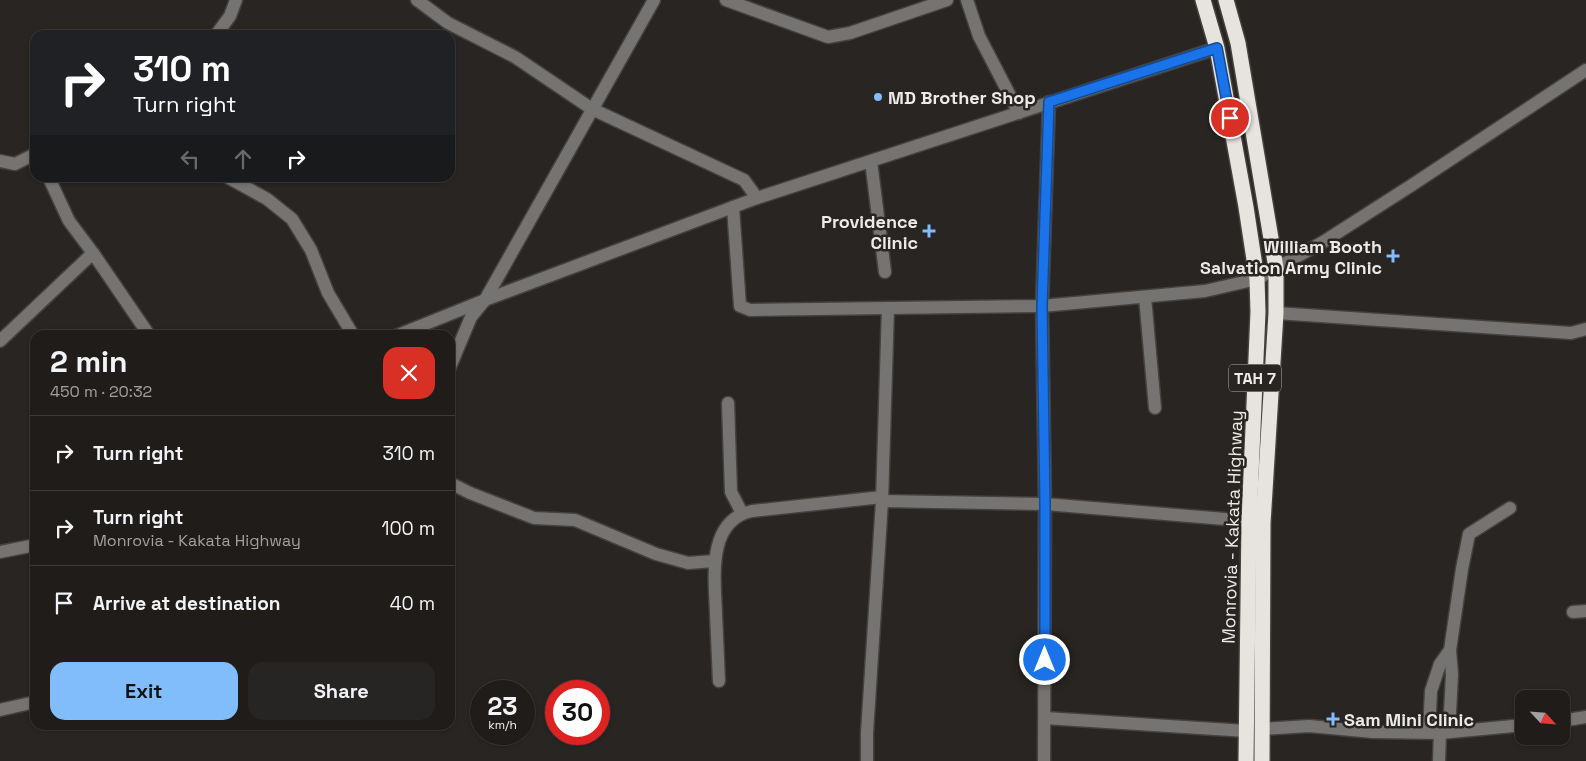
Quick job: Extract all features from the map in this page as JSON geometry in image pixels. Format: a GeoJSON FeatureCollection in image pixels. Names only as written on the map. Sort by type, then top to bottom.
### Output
{"type":"FeatureCollection","features":[{"type":"Feature","properties":{"kind":"highway","name":"Monrovia - Kakata Highway"},"geometry":{"type":"LineString","coordinates":[[1203,0],[1217,48],[1257,279],[1258,312],[1249,521],[1246,761]]}},
{"type":"Feature","properties":{"kind":"highway","name":"Monrovia - Kakata Highway"},"geometry":{"type":"LineString","coordinates":[[1226,0],[1238,42],[1276,268],[1276,312],[1263,523],[1262,761]]}},
{"type":"Feature","properties":{"kind":"street"},"geometry":{"type":"LineString","coordinates":[[220,30],[230,16],[236,0]]}},
{"type":"Feature","properties":{"kind":"street"},"geometry":{"type":"LineString","coordinates":[[417,0],[448,22],[515,57],[592,109],[744,180],[757,198]]}},
{"type":"Feature","properties":{"kind":"street"},"geometry":{"type":"LineString","coordinates":[[455,356],[471,317],[485,300],[654,0]]}},
{"type":"Feature","properties":{"kind":"street"},"geometry":{"type":"LineString","coordinates":[[726,0],[828,37],[850,33],[947,0]]}},
{"type":"Feature","properties":{"kind":"street"},"geometry":{"type":"LineString","coordinates":[[967,0],[979,36],[1019,113]]}},
{"type":"Feature","properties":{"kind":"street"},"geometry":{"type":"LineString","coordinates":[[410,330],[757,198],[1217,48]]}},
{"type":"Feature","properties":{"kind":"street"},"geometry":{"type":"LineString","coordinates":[[733,207],[740,306],[750,310],[1042,306],[1205,292],[1257,279],[1323,242],[1545,99],[1586,70]]}},
{"type":"Feature","properties":{"kind":"street"},"geometry":{"type":"LineString","coordinates":[[1044,761],[1045,504],[1042,306],[1049,102]]}},
{"type":"Feature","properties":{"kind":"street"},"geometry":{"type":"LineString","coordinates":[[0,161],[15,164],[30,156]]}},
{"type":"Feature","properties":{"kind":"street"},"geometry":{"type":"LineString","coordinates":[[871,161],[885,272]]}},
{"type":"Feature","properties":{"kind":"street"},"geometry":{"type":"LineString","coordinates":[[51,182],[68,221],[93,253],[145,330]]}},
{"type":"Feature","properties":{"kind":"street"},"geometry":{"type":"LineString","coordinates":[[237,182],[267,199],[292,219],[310,250],[328,293],[350,330]]}},
{"type":"Feature","properties":{"kind":"street"},"geometry":{"type":"LineString","coordinates":[[0,341],[93,253]]}},
{"type":"Feature","properties":{"kind":"street"},"geometry":{"type":"LineString","coordinates":[[1145,297],[1155,408]]}},
{"type":"Feature","properties":{"kind":"street"},"geometry":{"type":"LineString","coordinates":[[867,761],[872,647],[882,499],[888,308]]}},
{"type":"Feature","properties":{"kind":"street"},"geometry":{"type":"LineString","coordinates":[[1276,312],[1571,332],[1586,329]]}},
{"type":"Feature","properties":{"kind":"street"},"geometry":{"type":"LineString","coordinates":[[728,403],[731,492],[742,513]]}},
{"type":"Feature","properties":{"kind":"street"},"geometry":{"type":"LineString","coordinates":[[455,486],[534,518],[575,520],[656,554],[688,563],[714,561]]}},
{"type":"Feature","properties":{"kind":"street"},"geometry":{"type":"LineString","coordinates":[[719,681],[714,561],[724,532],[732,520],[742,513],[882,499],[1045,504],[1249,521]]}},
{"type":"Feature","properties":{"kind":"street"},"geometry":{"type":"LineString","coordinates":[[1439,732],[1452,675],[1450,650],[1469,534],[1510,508]]}},
{"type":"Feature","properties":{"kind":"street"},"geometry":{"type":"LineString","coordinates":[[0,552],[30,546]]}},
{"type":"Feature","properties":{"kind":"street"},"geometry":{"type":"LineString","coordinates":[[1573,612],[1586,611]]}},
{"type":"Feature","properties":{"kind":"street"},"geometry":{"type":"LineString","coordinates":[[1439,761],[1439,732],[1431,691],[1440,664],[1450,650]]}},
{"type":"Feature","properties":{"kind":"street"},"geometry":{"type":"LineString","coordinates":[[0,710],[30,703]]}},
{"type":"Feature","properties":{"kind":"street"},"geometry":{"type":"LineString","coordinates":[[1570,720],[1586,717]]}},
{"type":"Feature","properties":{"kind":"street"},"geometry":{"type":"LineString","coordinates":[[1045,718],[1246,731]]}},
{"type":"Feature","properties":{"kind":"street"},"geometry":{"type":"LineString","coordinates":[[1262,729],[1309,726],[1373,732],[1439,732],[1515,725]]}},
{"type":"Feature","properties":{"kind":"place","name":"MD Brother Shop"},"geometry":{"type":"Point","coordinates":[878,97]}},
{"type":"Feature","properties":{"kind":"place","name":"Providence Clinic"},"geometry":{"type":"Point","coordinates":[929,231]}},
{"type":"Feature","properties":{"kind":"place","name":"William Booth Salvation Army Clinic"},"geometry":{"type":"Point","coordinates":[1393,256]}},
{"type":"Feature","properties":{"kind":"place","name":"Sam Mini Clinic"},"geometry":{"type":"Point","coordinates":[1333,719]}},
{"type":"Feature","properties":{"kind":"route"},"geometry":{"type":"LineString","coordinates":[[1045,660],[1042,306],[1049,102],[1217,48],[1230,118]]}}]}
